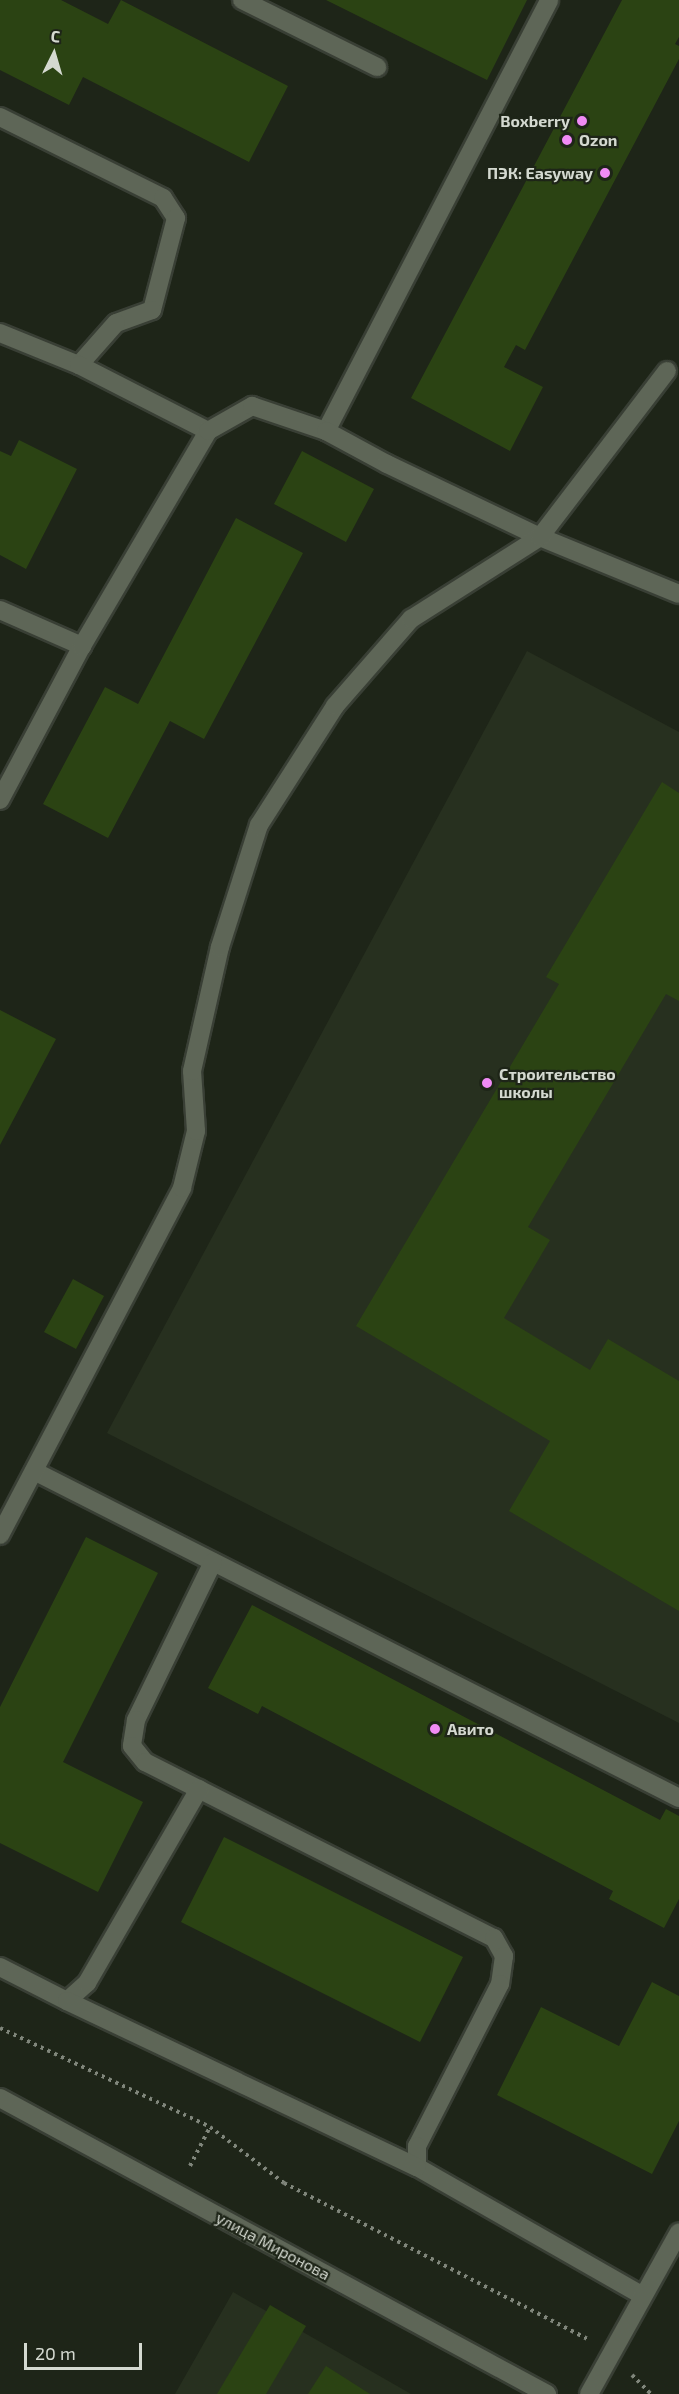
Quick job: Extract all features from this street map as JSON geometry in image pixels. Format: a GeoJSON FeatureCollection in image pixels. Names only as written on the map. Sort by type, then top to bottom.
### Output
{"type":"FeatureCollection","features":[{"type":"Feature","properties":{"kind":"street"},"geometry":{"type":"LineString","coordinates":[[242,0],[377,67]]}},
{"type":"Feature","properties":{"kind":"street"},"geometry":{"type":"LineString","coordinates":[[326,431],[549,0]]}},
{"type":"Feature","properties":{"kind":"street"},"geometry":{"type":"LineString","coordinates":[[0,117],[163,198],[176,218],[152,310],[116,323],[79,365]]}},
{"type":"Feature","properties":{"kind":"street"},"geometry":{"type":"LineString","coordinates":[[0,333],[79,365],[208,431]]}},
{"type":"Feature","properties":{"kind":"street"},"geometry":{"type":"LineString","coordinates":[[0,1535],[182,1188],[196,1131],[192,1071],[220,947],[260,825],[335,706],[411,620],[540,537],[668,371]]}},
{"type":"Feature","properties":{"kind":"street"},"geometry":{"type":"LineString","coordinates":[[0,800],[82,646],[208,431],[252,406],[326,431],[387,464],[540,537],[679,594]]}},
{"type":"Feature","properties":{"kind":"street"},"geometry":{"type":"LineString","coordinates":[[0,610],[82,646]]}},
{"type":"Feature","properties":{"kind":"street"},"geometry":{"type":"LineString","coordinates":[[34,1471],[679,1797]]}},
{"type":"Feature","properties":{"kind":"street"},"geometry":{"type":"LineString","coordinates":[[213,1562],[136,1720],[132,1746],[145,1762],[494,1938],[504,1956],[500,1984],[417,2146],[417,2167]]}},
{"type":"Feature","properties":{"kind":"street"},"geometry":{"type":"LineString","coordinates":[[67,2001],[87,1983],[198,1789]]}},
{"type":"Feature","properties":{"kind":"street"},"geometry":{"type":"LineString","coordinates":[[0,1967],[417,2167],[643,2296]]}},
{"type":"Feature","properties":{"kind":"street","name":"улица Миронова"},"geometry":{"type":"LineString","coordinates":[[0,2098],[547,2394]]}},
{"type":"Feature","properties":{"kind":"street"},"geometry":{"type":"LineString","coordinates":[[589,2394],[679,2232]]}},
{"type":"Feature","properties":{"kind":"path"},"geometry":{"type":"LineString","coordinates":[[0,2028],[210,2127],[284,2183],[612,2352],[651,2394]]}},
{"type":"Feature","properties":{"kind":"path"},"geometry":{"type":"LineString","coordinates":[[175,2193],[210,2127]]}},
{"type":"Feature","properties":{"kind":"shaded area","name":"Строительство школы"},"geometry":{"type":"Polygon","coordinates":[[[527,651],[679,732],[679,1723],[107,1433],[527,651]]]}},
{"type":"Feature","properties":{"kind":"shaded area"},"geometry":{"type":"Polygon","coordinates":[[[233,2292],[411,2394],[175,2394],[233,2292]]]}},
{"type":"Feature","properties":{"kind":"building"},"geometry":{"type":"Polygon","coordinates":[[[0,0],[61,0],[108,24],[121,0],[288,86],[249,162],[83,77],[69,105],[0,70],[0,0]]]}},
{"type":"Feature","properties":{"kind":"building"},"geometry":{"type":"Polygon","coordinates":[[[326,0],[527,0],[487,80],[326,0]]]}},
{"type":"Feature","properties":{"kind":"building"},"geometry":{"type":"Polygon","coordinates":[[[622,0],[679,0],[679,37],[675,44],[679,46],[679,59],[525,350],[516,345],[504,367],[543,387],[510,451],[411,398],[622,0]]]}},
{"type":"Feature","properties":{"kind":"building"},"geometry":{"type":"Polygon","coordinates":[[[19,440],[77,469],[26,569],[0,555],[0,451],[11,456],[19,440]]]}},
{"type":"Feature","properties":{"kind":"building"},"geometry":{"type":"Polygon","coordinates":[[[302,451],[374,489],[346,542],[274,504],[302,451]]]}},
{"type":"Feature","properties":{"kind":"building"},"geometry":{"type":"Polygon","coordinates":[[[236,518],[303,553],[204,739],[170,721],[108,838],[43,804],[105,687],[138,704],[236,518]]]}},
{"type":"Feature","properties":{"kind":"building"},"geometry":{"type":"Polygon","coordinates":[[[662,782],[679,793],[679,1001],[666,994],[528,1227],[550,1240],[504,1318],[590,1370],[608,1339],[679,1381],[679,1611],[509,1511],[550,1441],[356,1326],[559,984],[546,977],[662,782]]]}},
{"type":"Feature","properties":{"kind":"building"},"geometry":{"type":"Polygon","coordinates":[[[0,1010],[56,1039],[0,1145],[0,1010]]]}},
{"type":"Feature","properties":{"kind":"building"},"geometry":{"type":"Polygon","coordinates":[[[73,1279],[104,1296],[76,1349],[44,1332],[73,1279]]]}},
{"type":"Feature","properties":{"kind":"building"},"geometry":{"type":"Polygon","coordinates":[[[86,1537],[158,1573],[63,1762],[143,1802],[98,1892],[0,1843],[0,1707],[86,1537]]]}},
{"type":"Feature","properties":{"kind":"building"},"geometry":{"type":"Polygon","coordinates":[[[252,1605],[660,1820],[666,1809],[679,1816],[679,1899],[664,1928],[609,1899],[613,1891],[262,1706],[258,1714],[208,1688],[252,1605]]]}},
{"type":"Feature","properties":{"kind":"building"},"geometry":{"type":"Polygon","coordinates":[[[224,1837],[463,1957],[420,2042],[181,1922],[224,1837]]]}},
{"type":"Feature","properties":{"kind":"building"},"geometry":{"type":"Polygon","coordinates":[[[652,1982],[679,1996],[679,2121],[652,2174],[497,2095],[541,2007],[619,2046],[652,1982]]]}},
{"type":"Feature","properties":{"kind":"building"},"geometry":{"type":"Polygon","coordinates":[[[270,2305],[306,2326],[266,2394],[217,2394],[270,2305]]]}},
{"type":"Feature","properties":{"kind":"building"},"geometry":{"type":"Polygon","coordinates":[[[326,2366],[370,2394],[308,2394],[326,2366]]]}},
{"type":"Feature","properties":{"kind":"place","name":"Boxberry"},"geometry":{"type":"Point","coordinates":[582,121]}},
{"type":"Feature","properties":{"kind":"place","name":"Ozon"},"geometry":{"type":"Point","coordinates":[567,140]}},
{"type":"Feature","properties":{"kind":"place","name":"ПЭК: Easyway"},"geometry":{"type":"Point","coordinates":[605,173]}},
{"type":"Feature","properties":{"kind":"place","name":"Строительство школы"},"geometry":{"type":"Point","coordinates":[487,1083]}},
{"type":"Feature","properties":{"kind":"place","name":"Авито"},"geometry":{"type":"Point","coordinates":[435,1729]}}]}
